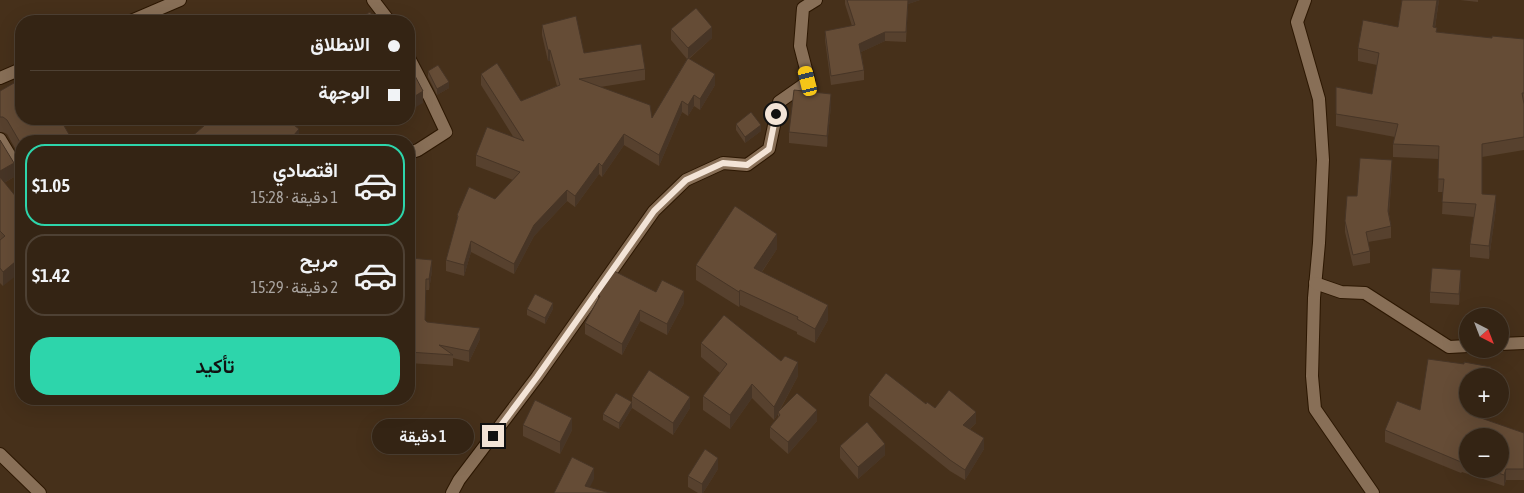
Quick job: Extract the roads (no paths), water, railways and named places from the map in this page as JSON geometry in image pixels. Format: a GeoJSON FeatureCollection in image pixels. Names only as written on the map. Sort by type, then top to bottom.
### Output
{"type":"FeatureCollection","features":[{"type":"Feature","properties":{"kind":"street"},"geometry":{"type":"LineString","coordinates":[[146,15],[180,0]]}},
{"type":"Feature","properties":{"kind":"street"},"geometry":{"type":"LineString","coordinates":[[373,0],[384,15]]}},
{"type":"Feature","properties":{"kind":"street"},"geometry":{"type":"LineString","coordinates":[[452,493],[537,377],[654,211],[686,180],[723,163],[747,165],[769,149],[779,102],[808,81],[800,46],[803,8],[816,0]]}},
{"type":"Feature","properties":{"kind":"street"},"geometry":{"type":"LineString","coordinates":[[1305,0],[1297,22],[1319,99],[1324,160],[1315,283],[1312,376],[1315,409],[1372,493]]}},
{"type":"Feature","properties":{"kind":"street"},"geometry":{"type":"LineString","coordinates":[[415,69],[446,132],[415,151]]}},
{"type":"Feature","properties":{"kind":"street"},"geometry":{"type":"LineString","coordinates":[[0,78],[15,72]]}},
{"type":"Feature","properties":{"kind":"street"},"geometry":{"type":"LineString","coordinates":[[0,139],[15,164]]}},
{"type":"Feature","properties":{"kind":"street"},"geometry":{"type":"LineString","coordinates":[[1315,283],[1341,292],[1365,292],[1449,347],[1459,346]]}},
{"type":"Feature","properties":{"kind":"street"},"geometry":{"type":"LineString","coordinates":[[1509,343],[1524,342]]}},
{"type":"Feature","properties":{"kind":"street"},"geometry":{"type":"LineString","coordinates":[[0,454],[40,493]]}}]}
